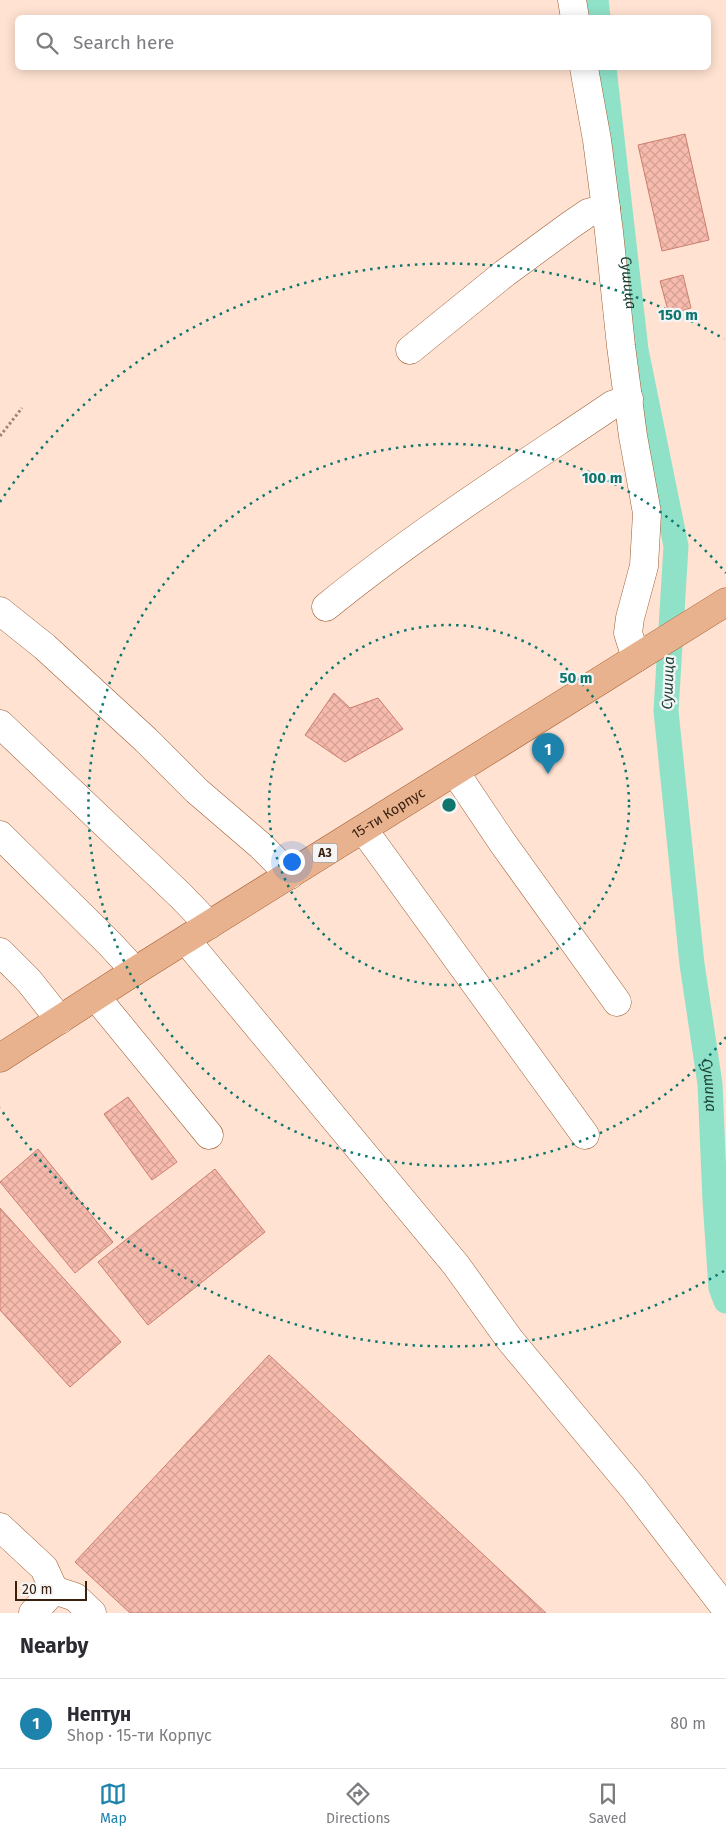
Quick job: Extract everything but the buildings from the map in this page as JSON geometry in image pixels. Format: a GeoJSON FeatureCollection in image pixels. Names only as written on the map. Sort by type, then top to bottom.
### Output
{"type":"FeatureCollection","features":[{"type":"Feature","properties":{"kind":"main road","name":"15-ти Корпус"},"geometry":{"type":"LineString","coordinates":[[0,1058],[135,971],[726,602]]}},
{"type":"Feature","properties":{"kind":"street"},"geometry":{"type":"LineString","coordinates":[[572,0],[574,15]]}},
{"type":"Feature","properties":{"kind":"street"},"geometry":{"type":"LineString","coordinates":[[584,70],[606,208],[629,399],[647,513],[644,566],[630,618],[628,633],[643,654]]}},
{"type":"Feature","properties":{"kind":"street"},"geometry":{"type":"LineString","coordinates":[[410,350],[505,273],[561,232],[588,213],[606,208]]}},
{"type":"Feature","properties":{"kind":"street"},"geometry":{"type":"LineString","coordinates":[[326,607],[437,523],[612,405],[629,399]]}},
{"type":"Feature","properties":{"kind":"street"},"geometry":{"type":"LineString","coordinates":[[0,611],[45,646],[146,740],[197,791],[261,846],[290,875]]}},
{"type":"Feature","properties":{"kind":"street"},"geometry":{"type":"LineString","coordinates":[[0,724],[181,896],[209,926]]}},
{"type":"Feature","properties":{"kind":"street"},"geometry":{"type":"LineString","coordinates":[[455,772],[502,842],[617,1002]]}},
{"type":"Feature","properties":{"kind":"street"},"geometry":{"type":"LineString","coordinates":[[362,829],[585,1135]]}},
{"type":"Feature","properties":{"kind":"street"},"geometry":{"type":"LineString","coordinates":[[0,835],[135,971]]}},
{"type":"Feature","properties":{"kind":"street"},"geometry":{"type":"LineString","coordinates":[[186,940],[456,1265],[510,1340],[634,1489],[726,1608]]}},
{"type":"Feature","properties":{"kind":"street"},"geometry":{"type":"LineString","coordinates":[[0,952],[29,981],[60,1020]]}},
{"type":"Feature","properties":{"kind":"street"},"geometry":{"type":"LineString","coordinates":[[96,997],[209,1135]]}},
{"type":"Feature","properties":{"kind":"street"},"geometry":{"type":"LineString","coordinates":[[0,1527],[44,1568],[54,1590],[75,1597],[92,1613]]}},
{"type":"Feature","properties":{"kind":"street"},"geometry":{"type":"LineString","coordinates":[[33,1613],[54,1590]]}},
{"type":"Feature","properties":{"kind":"path"},"geometry":{"type":"LineString","coordinates":[[0,436],[22,408]]}},
{"type":"Feature","properties":{"kind":"waterway","name":"Сушица"},"geometry":{"type":"LineString","coordinates":[[596,0],[598,15]]}},
{"type":"Feature","properties":{"kind":"waterway","name":"Сушица"},"geometry":{"type":"LineString","coordinates":[[604,70],[636,350],[676,546],[666,711],[692,964],[710,1084],[721,1288],[726,1301]]}},
{"type":"Feature","properties":{"kind":"place","name":"Нептун"},"geometry":{"type":"Point","coordinates":[548,774]}}]}
